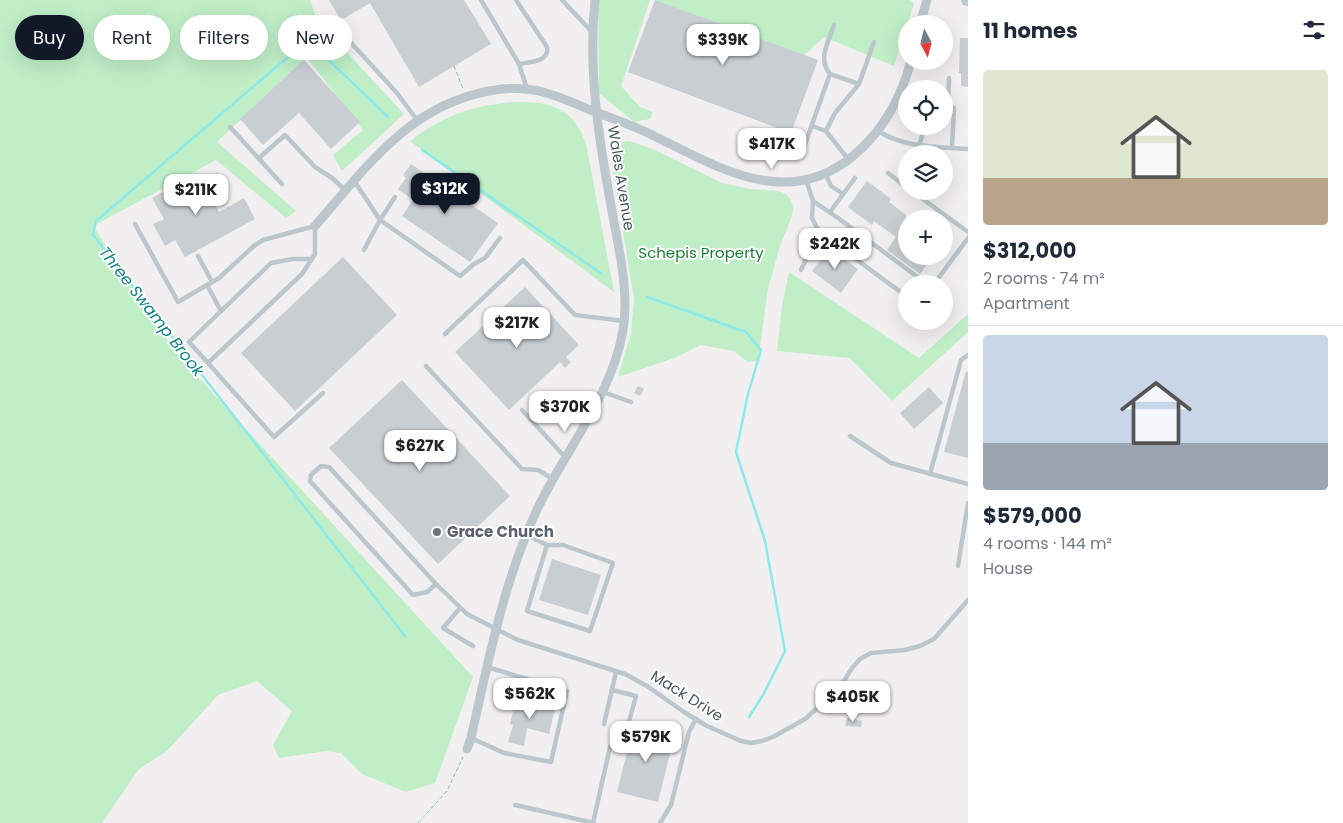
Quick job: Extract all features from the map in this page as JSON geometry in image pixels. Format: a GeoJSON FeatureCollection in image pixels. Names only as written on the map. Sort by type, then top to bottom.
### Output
{"type":"FeatureCollection","features":[{"type":"Feature","properties":{"kind":"street","name":"Wales Avenue"},"geometry":{"type":"LineString","coordinates":[[467,749],[496,629],[526,534],[553,478],[602,391],[616,360],[624,321],[624,288],[597,112],[593,72],[595,0]]}},
{"type":"Feature","properties":{"kind":"street"},"geometry":{"type":"LineString","coordinates":[[923,15],[927,0]]}},
{"type":"Feature","properties":{"kind":"street"},"geometry":{"type":"LineString","coordinates":[[315,226],[387,146],[417,120],[466,96],[492,90],[527,89],[548,92],[649,133],[723,169],[744,177],[768,182],[786,183],[806,180],[825,173],[848,160],[862,149],[878,131],[895,105],[908,70]]}},
{"type":"Feature","properties":{"kind":"lane"},"geometry":{"type":"LineString","coordinates":[[481,0],[519,64],[527,89]]}},
{"type":"Feature","properties":{"kind":"lane"},"geometry":{"type":"LineString","coordinates":[[516,0],[547,47],[548,52],[547,56],[542,59],[519,64]]}},
{"type":"Feature","properties":{"kind":"lane"},"geometry":{"type":"LineString","coordinates":[[562,0],[593,33]]}},
{"type":"Feature","properties":{"kind":"lane"},"geometry":{"type":"LineString","coordinates":[[834,25],[823,58],[825,67],[830,74],[859,84]]}},
{"type":"Feature","properties":{"kind":"lane"},"geometry":{"type":"LineString","coordinates":[[826,131],[835,113],[859,84],[874,42]]}},
{"type":"Feature","properties":{"kind":"lane"},"geometry":{"type":"LineString","coordinates":[[352,44],[397,93],[417,120]]}},
{"type":"Feature","properties":{"kind":"lane"},"geometry":{"type":"LineString","coordinates":[[804,147],[830,74]]}},
{"type":"Feature","properties":{"kind":"lane"},"geometry":{"type":"LineString","coordinates":[[953,108],[953,128]]}},
{"type":"Feature","properties":{"kind":"lane"},"geometry":{"type":"LineString","coordinates":[[812,126],[826,131],[848,160]]}},
{"type":"Feature","properties":{"kind":"lane"},"geometry":{"type":"LineString","coordinates":[[230,127],[282,184]]}},
{"type":"Feature","properties":{"kind":"lane"},"geometry":{"type":"LineString","coordinates":[[878,131],[898,142],[914,145]]}},
{"type":"Feature","properties":{"kind":"lane"},"geometry":{"type":"LineString","coordinates":[[259,158],[284,135],[316,167],[346,191]]}},
{"type":"Feature","properties":{"kind":"lane"},"geometry":{"type":"LineString","coordinates":[[953,148],[968,149]]}},
{"type":"Feature","properties":{"kind":"lane"},"geometry":{"type":"LineString","coordinates":[[825,173],[832,186],[844,194]]}},
{"type":"Feature","properties":{"kind":"lane"},"geometry":{"type":"LineString","coordinates":[[888,173],[898,181]]}},
{"type":"Feature","properties":{"kind":"lane"},"geometry":{"type":"LineString","coordinates":[[830,212],[855,178]]}},
{"type":"Feature","properties":{"kind":"lane"},"geometry":{"type":"LineString","coordinates":[[806,180],[813,201],[812,218],[819,232],[898,290]]}},
{"type":"Feature","properties":{"kind":"lane"},"geometry":{"type":"LineString","coordinates":[[354,182],[380,220],[460,276],[474,264],[485,258],[500,238]]}},
{"type":"Feature","properties":{"kind":"lane"},"geometry":{"type":"LineString","coordinates":[[364,250],[395,197]]}},
{"type":"Feature","properties":{"kind":"lane"},"geometry":{"type":"LineString","coordinates":[[924,200],[968,232]]}},
{"type":"Feature","properties":{"kind":"lane"},"geometry":{"type":"LineString","coordinates":[[813,201],[915,275]]}},
{"type":"Feature","properties":{"kind":"lane"},"geometry":{"type":"LineString","coordinates":[[134,224],[178,302],[210,284],[263,240],[315,226],[314,254],[302,274],[208,363]]}},
{"type":"Feature","properties":{"kind":"lane"},"geometry":{"type":"LineString","coordinates":[[801,270],[819,232]]}},
{"type":"Feature","properties":{"kind":"lane"},"geometry":{"type":"LineString","coordinates":[[941,275],[968,238]]}},
{"type":"Feature","properties":{"kind":"lane"},"geometry":{"type":"LineString","coordinates":[[198,256],[221,311]]}},
{"type":"Feature","properties":{"kind":"lane"},"geometry":{"type":"LineString","coordinates":[[312,259],[293,258],[271,263],[189,342],[274,437],[322,394]]}},
{"type":"Feature","properties":{"kind":"lane"},"geometry":{"type":"LineString","coordinates":[[445,334],[523,260],[575,315],[624,321]]}},
{"type":"Feature","properties":{"kind":"lane"},"geometry":{"type":"LineString","coordinates":[[930,474],[961,360],[968,355]]}},
{"type":"Feature","properties":{"kind":"lane"},"geometry":{"type":"LineString","coordinates":[[426,366],[522,469],[538,470],[553,478]]}},
{"type":"Feature","properties":{"kind":"lane"},"geometry":{"type":"LineString","coordinates":[[602,391],[631,402]]}},
{"type":"Feature","properties":{"kind":"lane"},"geometry":{"type":"LineString","coordinates":[[522,410],[565,458]]}},
{"type":"Feature","properties":{"kind":"lane"},"geometry":{"type":"LineString","coordinates":[[850,436],[891,463],[968,484]]}},
{"type":"Feature","properties":{"kind":"lane","name":"Mack Drive"},"geometry":{"type":"LineString","coordinates":[[436,584],[427,592],[413,596],[310,481],[311,475],[321,466],[329,467],[436,584],[460,608],[474,618],[518,640],[616,672],[647,686],[696,719],[741,741],[752,743],[774,737],[805,719],[839,687],[860,659],[871,653],[905,650],[920,646],[934,639],[968,600]]}},
{"type":"Feature","properties":{"kind":"lane"},"geometry":{"type":"LineString","coordinates":[[958,566],[968,503]]}},
{"type":"Feature","properties":{"kind":"lane"},"geometry":{"type":"LineString","coordinates":[[526,534],[532,539],[547,545],[563,545],[613,563],[590,631],[527,611],[547,545]]}},
{"type":"Feature","properties":{"kind":"lane"},"geometry":{"type":"LineString","coordinates":[[460,608],[443,628],[460,640],[473,646]]}},
{"type":"Feature","properties":{"kind":"lane"},"geometry":{"type":"LineString","coordinates":[[471,738],[504,753],[551,762],[567,691],[487,667]]}},
{"type":"Feature","properties":{"kind":"lane"},"geometry":{"type":"LineString","coordinates":[[604,724],[616,672]]}},
{"type":"Feature","properties":{"kind":"lane"},"geometry":{"type":"LineString","coordinates":[[612,690],[636,696],[627,729]]}},
{"type":"Feature","properties":{"kind":"lane"},"geometry":{"type":"LineString","coordinates":[[660,823],[671,805],[688,735],[696,719]]}},
{"type":"Feature","properties":{"kind":"lane"},"geometry":{"type":"LineString","coordinates":[[515,805],[593,823],[610,747]]}},
{"type":"Feature","properties":{"kind":"path"},"geometry":{"type":"LineString","coordinates":[[454,66],[466,96]]}},
{"type":"Feature","properties":{"kind":"path"},"geometry":{"type":"LineString","coordinates":[[630,721],[688,735]]}},
{"type":"Feature","properties":{"kind":"path"},"geometry":{"type":"LineString","coordinates":[[418,823],[446,791],[467,749]]}},
{"type":"Feature","properties":{"kind":"green space"},"geometry":{"type":"Polygon","coordinates":[[[0,0],[310,0],[315,15],[278,15],[278,60],[305,60],[217,142],[296,211],[286,218],[216,160],[93,226],[177,354],[473,677],[435,783],[406,792],[362,774],[341,753],[326,751],[279,758],[273,745],[292,711],[257,681],[218,695],[167,751],[139,769],[102,823],[0,823],[0,0]]]}},
{"type":"Feature","properties":{"kind":"green space"},"geometry":{"type":"Polygon","coordinates":[[[598,0],[650,0],[621,86],[640,107],[653,112],[650,119],[634,122],[599,93],[598,0]]]}},
{"type":"Feature","properties":{"kind":"green space"},"geometry":{"type":"Polygon","coordinates":[[[655,0],[909,0],[914,3],[910,15],[898,15],[898,53],[894,66],[824,37],[803,56],[655,0]]]}},
{"type":"Feature","properties":{"kind":"green space"},"geometry":{"type":"Polygon","coordinates":[[[352,58],[404,114],[342,171],[333,155],[363,130],[309,60],[352,60],[352,58]]]}},
{"type":"Feature","properties":{"kind":"green space","name":"Schepis Property"},"geometry":{"type":"Polygon","coordinates":[[[501,103],[540,103],[559,109],[567,114],[581,132],[586,144],[614,292],[410,141],[435,124],[460,113],[501,103]]]}},
{"type":"Feature","properties":{"kind":"green space","name":"Schepis Property"},"geometry":{"type":"Polygon","coordinates":[[[630,141],[655,150],[722,183],[750,189],[778,191],[786,194],[791,201],[793,208],[792,216],[780,246],[768,289],[758,361],[748,362],[734,351],[701,345],[674,358],[618,377],[631,333],[634,299],[611,158],[618,146],[630,141]]]}},
{"type":"Feature","properties":{"kind":"green space","name":"Schepis Property"},"geometry":{"type":"Polygon","coordinates":[[[789,272],[919,358],[950,330],[953,330],[953,327],[968,314],[968,332],[892,401],[850,358],[777,351],[782,306],[789,272]]]}},
{"type":"Feature","properties":{"kind":"building"},"geometry":{"type":"Polygon","coordinates":[[[329,0],[464,0],[491,44],[419,87],[370,3],[350,15],[338,15],[329,0]]]}},
{"type":"Feature","properties":{"kind":"building"},"geometry":{"type":"Polygon","coordinates":[[[655,0],[818,60],[791,133],[628,72],[655,0]]]}},
{"type":"Feature","properties":{"kind":"building"},"geometry":{"type":"Polygon","coordinates":[[[960,38],[968,38],[968,87],[961,86],[961,73],[959,73],[960,38]]]}},
{"type":"Feature","properties":{"kind":"building"},"geometry":{"type":"Polygon","coordinates":[[[304,60],[360,122],[331,149],[299,113],[263,145],[240,119],[304,60]]]}},
{"type":"Feature","properties":{"kind":"building"},"geometry":{"type":"Polygon","coordinates":[[[411,164],[498,223],[470,262],[402,216],[413,200],[398,189],[406,178],[403,175],[411,164]]]}},
{"type":"Feature","properties":{"kind":"building"},"geometry":{"type":"Polygon","coordinates":[[[197,173],[219,212],[244,198],[255,219],[185,257],[175,240],[165,246],[153,224],[164,219],[152,198],[197,173]]]}},
{"type":"Feature","properties":{"kind":"building"},"geometry":{"type":"Polygon","coordinates":[[[867,181],[891,199],[889,202],[899,210],[898,258],[887,250],[896,237],[874,221],[872,225],[848,207],[867,181]]]}},
{"type":"Feature","properties":{"kind":"building"},"geometry":{"type":"Polygon","coordinates":[[[829,248],[858,269],[841,293],[812,271],[829,248]]]}},
{"type":"Feature","properties":{"kind":"building"},"geometry":{"type":"Polygon","coordinates":[[[343,257],[397,315],[295,411],[241,353],[343,257]]]}},
{"type":"Feature","properties":{"kind":"building"},"geometry":{"type":"Polygon","coordinates":[[[908,265],[926,265],[920,274],[908,265]]]}},
{"type":"Feature","properties":{"kind":"building"},"geometry":{"type":"Polygon","coordinates":[[[525,287],[579,345],[566,357],[571,362],[565,368],[560,362],[509,410],[455,352],[525,287]]]}},
{"type":"Feature","properties":{"kind":"building"},"geometry":{"type":"Polygon","coordinates":[[[966,371],[968,372],[968,458],[944,452],[966,371]]]}},
{"type":"Feature","properties":{"kind":"building"},"geometry":{"type":"Polygon","coordinates":[[[402,380],[510,496],[438,564],[329,448],[402,380]]]}},
{"type":"Feature","properties":{"kind":"building"},"geometry":{"type":"Polygon","coordinates":[[[638,386],[644,389],[640,396],[634,393],[638,386]]]}},
{"type":"Feature","properties":{"kind":"building"},"geometry":{"type":"Polygon","coordinates":[[[929,387],[943,403],[914,429],[900,413],[929,387]]]}},
{"type":"Feature","properties":{"kind":"building"},"geometry":{"type":"Polygon","coordinates":[[[552,559],[601,575],[588,615],[539,600],[552,559]]]}},
{"type":"Feature","properties":{"kind":"building"},"geometry":{"type":"Polygon","coordinates":[[[516,699],[555,708],[549,734],[527,728],[524,746],[508,742],[513,725],[510,724],[516,699]]]}},
{"type":"Feature","properties":{"kind":"building"},"geometry":{"type":"Polygon","coordinates":[[[847,718],[862,721],[861,727],[845,726],[847,718]]]}},
{"type":"Feature","properties":{"kind":"building"},"geometry":{"type":"Polygon","coordinates":[[[634,724],[675,734],[658,802],[617,792],[634,724]]]}},
{"type":"Feature","properties":{"kind":"waterway","name":"Three Swamp Brook"},"geometry":{"type":"LineString","coordinates":[[388,117],[308,40],[96,221],[93,235],[405,636]]}},
{"type":"Feature","properties":{"kind":"waterway","name":"Three Swamp Brook"},"geometry":{"type":"LineString","coordinates":[[422,150],[602,274]]}},
{"type":"Feature","properties":{"kind":"waterway","name":"Three Swamp Brook"},"geometry":{"type":"LineString","coordinates":[[647,297],[746,332],[761,350],[748,394],[736,452],[765,541],[785,651],[763,695],[749,717]]}},
{"type":"Feature","properties":{"kind":"place","name":"Grace Church"},"geometry":{"type":"Point","coordinates":[437,532]}}]}
